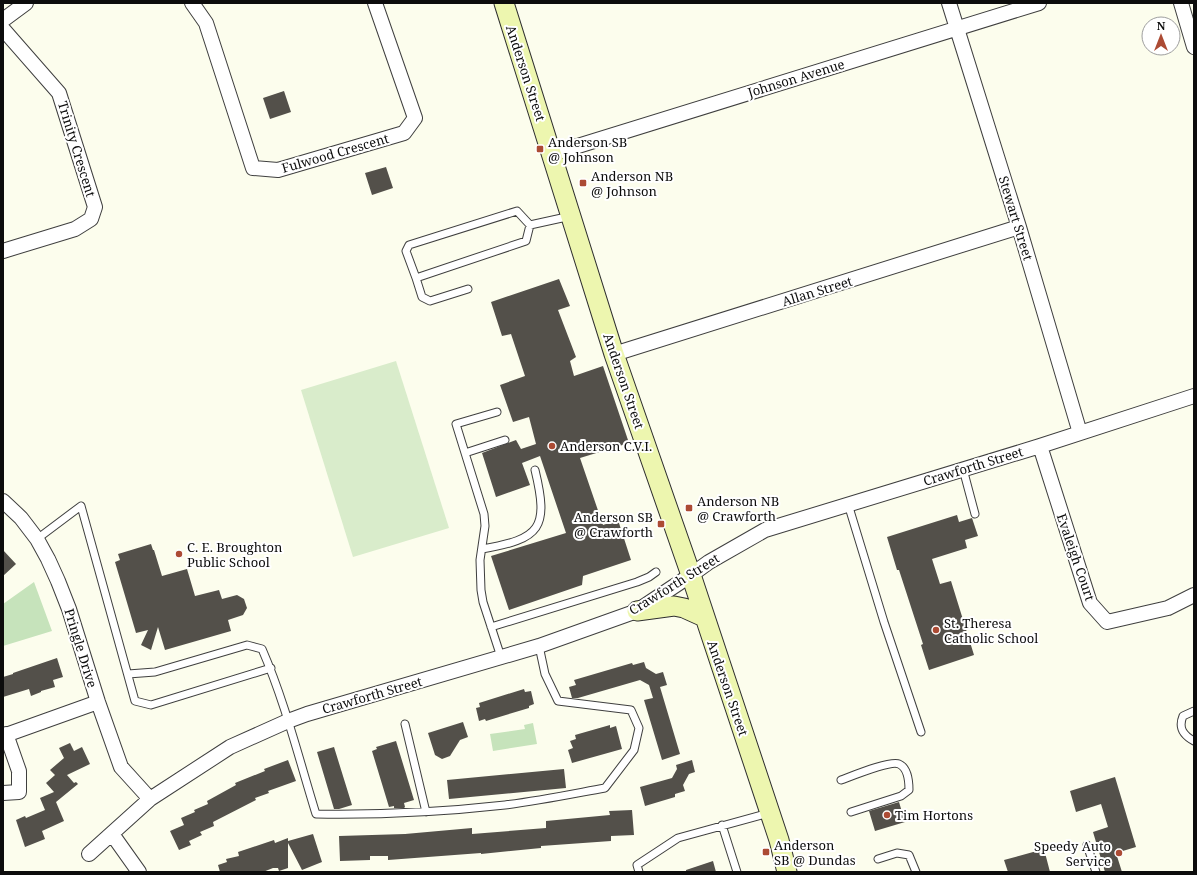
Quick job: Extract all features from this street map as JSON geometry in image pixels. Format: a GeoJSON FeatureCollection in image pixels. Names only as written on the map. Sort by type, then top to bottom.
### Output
{"type":"FeatureCollection","features":[{"type":"Feature","properties":{"kind":"main road","name":"Anderson Street"},"geometry":{"type":"LineString","coordinates":[[504,3],[614,354],[691,575],[779,840],[787,872]]}},
{"type":"Feature","properties":{"kind":"main road"},"geometry":{"type":"LineString","coordinates":[[637,611],[674,606],[684,608],[704,617]]}},
{"type":"Feature","properties":{"kind":"street"},"geometry":{"type":"LineString","coordinates":[[3,20],[26,3]]}},
{"type":"Feature","properties":{"kind":"street","name":"Fulwood Crescent"},"geometry":{"type":"LineString","coordinates":[[192,3],[206,23],[253,168],[278,170],[404,133],[415,118],[375,3]]}},
{"type":"Feature","properties":{"kind":"street","name":"Stewart Street"},"geometry":{"type":"LineString","coordinates":[[949,3],[1019,227],[1080,433]]}},
{"type":"Feature","properties":{"kind":"street","name":"Johnson Avenue"},"geometry":{"type":"LineString","coordinates":[[552,154],[1039,3]]}},
{"type":"Feature","properties":{"kind":"street"},"geometry":{"type":"LineString","coordinates":[[1181,3],[1194,47]]}},
{"type":"Feature","properties":{"kind":"street","name":"Trinity Crescent"},"geometry":{"type":"LineString","coordinates":[[3,29],[59,93],[95,207],[91,219],[75,230],[3,251]]}},
{"type":"Feature","properties":{"kind":"street","name":"Allan Street"},"geometry":{"type":"LineString","coordinates":[[614,354],[1019,227]]}},
{"type":"Feature","properties":{"kind":"street","name":"Crawforth Street"},"geometry":{"type":"LineString","coordinates":[[90,854],[150,799],[230,747],[288,721],[307,714],[539,646],[637,611],[709,562],[765,530],[1040,446],[1194,396]]}},
{"type":"Feature","properties":{"kind":"street","name":"Evaleigh Court"},"geometry":{"type":"LineString","coordinates":[[1040,446],[1090,603],[1107,622],[1168,608],[1194,595]]}},
{"type":"Feature","properties":{"kind":"street","name":"Pringle Drive"},"geometry":{"type":"LineString","coordinates":[[3,501],[21,518],[37,539],[58,581],[69,608],[98,702],[121,767],[150,799]]}},
{"type":"Feature","properties":{"kind":"street"},"geometry":{"type":"LineString","coordinates":[[3,793],[19,792],[19,771],[5,735],[98,702]]}},
{"type":"Feature","properties":{"kind":"street"},"geometry":{"type":"LineString","coordinates":[[112,834],[139,872]]}},
{"type":"Feature","properties":{"kind":"lane"},"geometry":{"type":"LineString","coordinates":[[468,289],[430,301],[422,297],[406,251],[409,245],[517,211],[530,225]]}},
{"type":"Feature","properties":{"kind":"lane"},"geometry":{"type":"LineString","coordinates":[[530,225],[571,216]]}},
{"type":"Feature","properties":{"kind":"lane"},"geometry":{"type":"LineString","coordinates":[[416,278],[526,241],[530,225]]}},
{"type":"Feature","properties":{"kind":"lane"},"geometry":{"type":"LineString","coordinates":[[497,412],[456,424],[484,514],[485,526],[480,560],[481,590],[483,602],[501,657]]}},
{"type":"Feature","properties":{"kind":"lane"},"geometry":{"type":"LineString","coordinates":[[465,453],[505,440]]}},
{"type":"Feature","properties":{"kind":"lane"},"geometry":{"type":"LineString","coordinates":[[963,469],[975,514]]}},
{"type":"Feature","properties":{"kind":"lane"},"geometry":{"type":"LineString","coordinates":[[482,549],[516,541],[533,532],[538,525],[542,503],[535,470]]}},
{"type":"Feature","properties":{"kind":"lane"},"geometry":{"type":"LineString","coordinates":[[848,504],[884,622],[921,732]]}},
{"type":"Feature","properties":{"kind":"lane"},"geometry":{"type":"LineString","coordinates":[[37,539],[81,506],[135,701],[151,705],[271,668]]}},
{"type":"Feature","properties":{"kind":"lane"},"geometry":{"type":"LineString","coordinates":[[491,627],[637,582],[656,572]]}},
{"type":"Feature","properties":{"kind":"lane"},"geometry":{"type":"LineString","coordinates":[[128,674],[155,672],[246,645],[262,649],[271,668],[316,814],[426,812],[506,805],[605,788],[634,750],[639,728],[631,710],[558,701],[545,674],[539,646]]}},
{"type":"Feature","properties":{"kind":"lane"},"geometry":{"type":"LineString","coordinates":[[1194,711],[1183,716],[1181,722],[1181,730],[1186,737],[1194,741]]}},
{"type":"Feature","properties":{"kind":"lane"},"geometry":{"type":"LineString","coordinates":[[405,724],[426,812]]}},
{"type":"Feature","properties":{"kind":"lane"},"geometry":{"type":"LineString","coordinates":[[841,780],[888,764],[898,763],[904,768],[909,782],[909,790],[901,796],[851,812]]}},
{"type":"Feature","properties":{"kind":"lane"},"geometry":{"type":"LineString","coordinates":[[639,872],[637,864],[678,838],[770,813]]}},
{"type":"Feature","properties":{"kind":"lane"},"geometry":{"type":"LineString","coordinates":[[722,825],[737,872]]}},
{"type":"Feature","properties":{"kind":"lane"},"geometry":{"type":"LineString","coordinates":[[1087,845],[1096,872]]}},
{"type":"Feature","properties":{"kind":"lane"},"geometry":{"type":"LineString","coordinates":[[878,859],[897,853],[909,855],[916,872]]}},
{"type":"Feature","properties":{"kind":"green space"},"geometry":{"type":"Polygon","coordinates":[[[396,361],[449,528],[353,557],[301,390],[396,361]]]}},
{"type":"Feature","properties":{"kind":"green space"},"geometry":{"type":"Polygon","coordinates":[[[34,582],[52,631],[3,646],[3,604],[34,582]]]}},
{"type":"Feature","properties":{"kind":"green space"},"geometry":{"type":"Polygon","coordinates":[[[533,723],[537,744],[493,751],[490,734],[525,729],[524,725],[533,723]]]}},
{"type":"Feature","properties":{"kind":"building"},"geometry":{"type":"Polygon","coordinates":[[[284,91],[291,112],[270,119],[263,98],[284,91]]]}},
{"type":"Feature","properties":{"kind":"building"},"geometry":{"type":"Polygon","coordinates":[[[386,167],[393,188],[372,195],[365,173],[386,167]]]}},
{"type":"Feature","properties":{"kind":"building","name":"Anderson C.V.I."},"geometry":{"type":"Polygon","coordinates":[[[559,279],[570,306],[558,310],[576,357],[570,361],[574,376],[603,366],[629,443],[580,458],[603,525],[618,520],[631,560],[583,576],[582,585],[509,610],[491,556],[566,533],[540,456],[522,463],[530,485],[496,497],[482,453],[516,440],[521,449],[536,444],[529,417],[513,422],[500,385],[525,376],[511,334],[502,336],[491,302],[559,279]]]}},
{"type":"Feature","properties":{"kind":"building"},"geometry":{"type":"Polygon","coordinates":[[[957,515],[959,522],[972,518],[978,536],[965,540],[967,548],[932,559],[940,584],[951,581],[974,655],[929,670],[921,645],[923,644],[887,537],[957,515]]]}},
{"type":"Feature","properties":{"kind":"building"},"geometry":{"type":"Polygon","coordinates":[[[151,544],[162,576],[187,569],[195,596],[219,590],[222,599],[237,595],[244,599],[247,608],[243,615],[228,620],[231,631],[165,650],[158,627],[151,650],[141,645],[148,630],[136,633],[115,562],[120,560],[118,554],[151,544]]]}},
{"type":"Feature","properties":{"kind":"building"},"geometry":{"type":"Polygon","coordinates":[[[3,550],[16,564],[3,576],[3,550]]]}},
{"type":"Feature","properties":{"kind":"building"},"geometry":{"type":"Polygon","coordinates":[[[57,658],[63,677],[53,680],[55,687],[31,696],[29,689],[3,697],[3,677],[57,658]]]}},
{"type":"Feature","properties":{"kind":"building"},"geometry":{"type":"Polygon","coordinates":[[[644,662],[646,668],[656,674],[663,672],[667,685],[660,687],[680,754],[662,760],[644,700],[653,698],[649,685],[640,680],[578,698],[572,698],[569,687],[576,685],[574,680],[632,663],[633,665],[644,662]]]}},
{"type":"Feature","properties":{"kind":"building"},"geometry":{"type":"Polygon","coordinates":[[[524,689],[525,692],[531,691],[534,704],[529,706],[529,708],[486,721],[485,719],[479,721],[476,708],[480,707],[479,703],[524,689]]]}},
{"type":"Feature","properties":{"kind":"building"},"geometry":{"type":"Polygon","coordinates":[[[463,722],[468,737],[460,740],[450,756],[442,759],[435,755],[428,733],[463,722]]]}},
{"type":"Feature","properties":{"kind":"building"},"geometry":{"type":"Polygon","coordinates":[[[610,725],[610,728],[616,726],[622,749],[572,763],[568,750],[573,748],[570,741],[576,739],[575,735],[610,725]]]}},
{"type":"Feature","properties":{"kind":"building"},"geometry":{"type":"Polygon","coordinates":[[[396,741],[414,800],[404,803],[404,808],[394,808],[394,806],[389,807],[372,751],[377,749],[376,747],[396,741]]]}},
{"type":"Feature","properties":{"kind":"building"},"geometry":{"type":"Polygon","coordinates":[[[70,743],[74,751],[82,747],[90,764],[67,775],[74,783],[76,782],[78,784],[56,802],[64,821],[42,831],[45,839],[25,847],[16,820],[25,816],[26,818],[45,810],[40,798],[54,792],[46,783],[55,775],[50,770],[64,758],[59,748],[70,743]]]}},
{"type":"Feature","properties":{"kind":"building"},"geometry":{"type":"Polygon","coordinates":[[[334,747],[352,805],[339,809],[334,809],[317,752],[334,747]]]}},
{"type":"Feature","properties":{"kind":"building"},"geometry":{"type":"Polygon","coordinates":[[[288,760],[296,781],[268,791],[269,793],[255,798],[256,800],[213,822],[214,826],[200,832],[202,835],[189,841],[191,845],[179,850],[170,831],[184,825],[181,818],[208,804],[207,801],[236,785],[235,783],[265,771],[264,769],[288,760]]]}},
{"type":"Feature","properties":{"kind":"building"},"geometry":{"type":"Polygon","coordinates":[[[692,760],[695,772],[689,774],[683,785],[685,791],[675,794],[675,797],[645,806],[640,787],[672,778],[677,769],[676,765],[692,760]]]}},
{"type":"Feature","properties":{"kind":"building"},"geometry":{"type":"Polygon","coordinates":[[[564,769],[566,788],[449,799],[447,780],[564,769]]]}},
{"type":"Feature","properties":{"kind":"building"},"geometry":{"type":"Polygon","coordinates":[[[1115,777],[1136,847],[1116,853],[1122,872],[1105,872],[1093,832],[1108,827],[1101,804],[1076,812],[1070,791],[1115,777]]]}},
{"type":"Feature","properties":{"kind":"building","name":"Tim Hortons"},"geometry":{"type":"Polygon","coordinates":[[[899,802],[905,822],[875,831],[869,811],[899,802]]]}},
{"type":"Feature","properties":{"kind":"building"},"geometry":{"type":"Polygon","coordinates":[[[632,810],[634,835],[611,836],[611,841],[541,846],[541,848],[481,854],[388,860],[388,856],[370,856],[370,860],[340,861],[339,836],[405,834],[472,828],[472,834],[546,828],[546,821],[610,815],[609,811],[632,810]]]}},
{"type":"Feature","properties":{"kind":"building"},"geometry":{"type":"Polygon","coordinates":[[[313,834],[322,862],[302,870],[288,843],[288,868],[279,871],[278,868],[273,868],[263,872],[220,872],[218,865],[227,862],[226,859],[239,856],[238,852],[274,840],[275,843],[288,838],[288,841],[313,834]]]}},
{"type":"Feature","properties":{"kind":"building"},"geometry":{"type":"Polygon","coordinates":[[[1044,849],[1050,872],[1008,872],[1004,860],[1044,849]]]}},
{"type":"Feature","properties":{"kind":"building"},"geometry":{"type":"Polygon","coordinates":[[[713,861],[716,872],[686,872],[686,870],[713,861]]]}},
{"type":"Feature","properties":{"kind":"place","name":"Anderson SB @ Johnson"},"geometry":{"type":"Point","coordinates":[540,149]}},
{"type":"Feature","properties":{"kind":"place","name":"Anderson NB @ Johnson"},"geometry":{"type":"Point","coordinates":[583,183]}},
{"type":"Feature","properties":{"kind":"place","name":"Anderson C.V.I."},"geometry":{"type":"Point","coordinates":[552,446]}},
{"type":"Feature","properties":{"kind":"place","name":"Anderson NB @ Crawforth"},"geometry":{"type":"Point","coordinates":[689,508]}},
{"type":"Feature","properties":{"kind":"place","name":"Anderson SB @ Crawforth"},"geometry":{"type":"Point","coordinates":[661,524]}},
{"type":"Feature","properties":{"kind":"place","name":"C. E. Broughton Public School"},"geometry":{"type":"Point","coordinates":[179,554]}},
{"type":"Feature","properties":{"kind":"place","name":"St. Theresa Catholic School"},"geometry":{"type":"Point","coordinates":[936,630]}},
{"type":"Feature","properties":{"kind":"place","name":"Tim Hortons"},"geometry":{"type":"Point","coordinates":[887,815]}},
{"type":"Feature","properties":{"kind":"place","name":"Anderson SB @ Dundas"},"geometry":{"type":"Point","coordinates":[766,852]}},
{"type":"Feature","properties":{"kind":"place","name":"Speedy Auto Service"},"geometry":{"type":"Point","coordinates":[1119,853]}}]}
